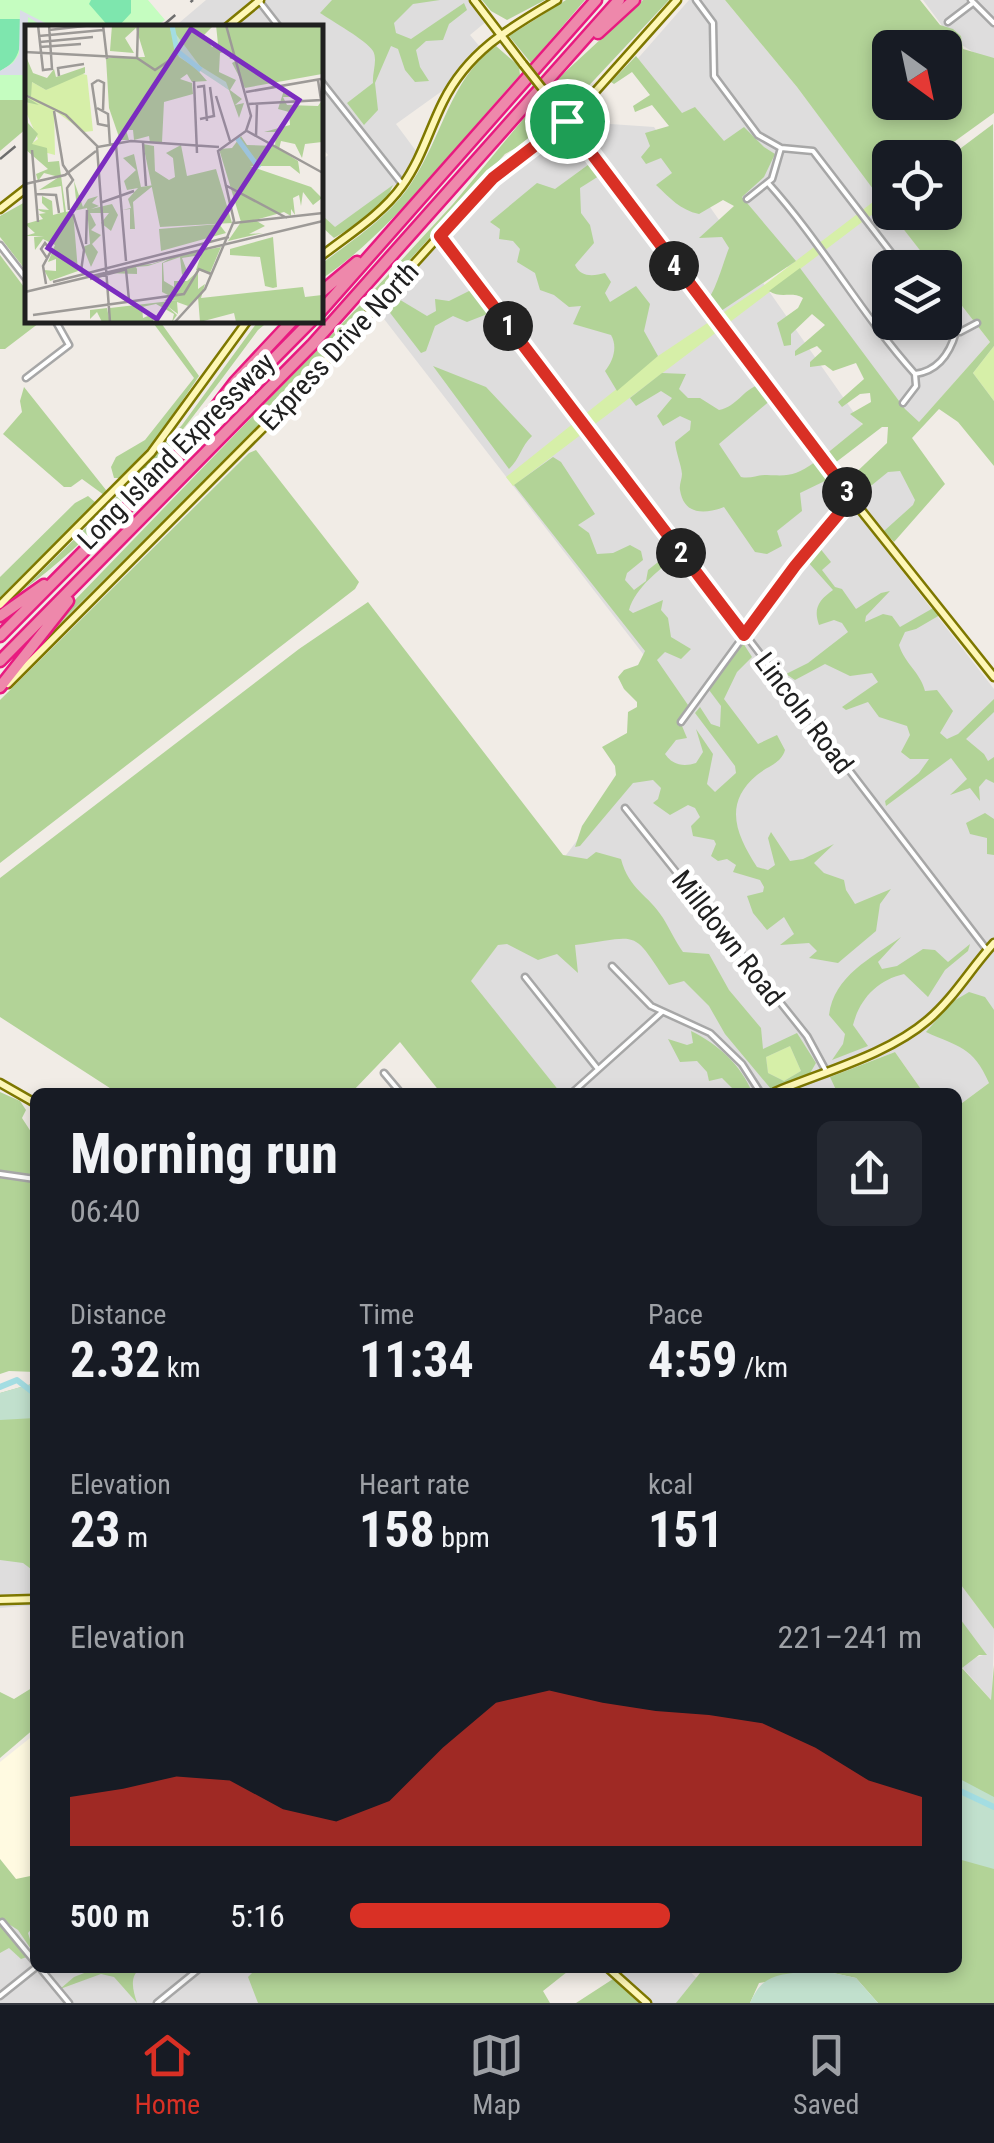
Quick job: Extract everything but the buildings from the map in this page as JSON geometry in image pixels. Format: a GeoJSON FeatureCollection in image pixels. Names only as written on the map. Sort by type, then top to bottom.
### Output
{"type":"FeatureCollection","features":[{"type":"Feature","properties":{"kind":"highway"},"geometry":{"type":"LineString","coordinates":[[322,310],[596,0]]}},
{"type":"Feature","properties":{"kind":"highway","name":"Long Island Expressway"},"geometry":{"type":"LineString","coordinates":[[0,660],[313,344],[619,0]]}},
{"type":"Feature","properties":{"kind":"highway"},"geometry":{"type":"LineString","coordinates":[[570,55],[634,0]]}},
{"type":"Feature","properties":{"kind":"highway"},"geometry":{"type":"LineString","coordinates":[[322,291],[399,224]]}},
{"type":"Feature","properties":{"kind":"highway"},"geometry":{"type":"LineString","coordinates":[[148,488],[234,382],[291,322]]}},
{"type":"Feature","properties":{"kind":"highway","name":"Long Island Expressway"},"geometry":{"type":"LineString","coordinates":[[0,636],[310,322]]}},
{"type":"Feature","properties":{"kind":"highway"},"geometry":{"type":"LineString","coordinates":[[0,689],[111,550]]}},
{"type":"Feature","properties":{"kind":"highway"},"geometry":{"type":"LineString","coordinates":[[0,616],[85,552]]}},
{"type":"Feature","properties":{"kind":"main road"},"geometry":{"type":"LineString","coordinates":[[230,25],[260,0]]}},
{"type":"Feature","properties":{"kind":"main road"},"geometry":{"type":"LineString","coordinates":[[474,0],[852,498],[994,677]]}},
{"type":"Feature","properties":{"kind":"main road"},"geometry":{"type":"LineString","coordinates":[[322,255],[378,212],[403,185],[420,157],[451,86],[479,52],[500,34],[558,0]]}},
{"type":"Feature","properties":{"kind":"main road","name":"Express Drive North"},"geometry":{"type":"LineString","coordinates":[[0,689],[290,401],[493,178],[567,121],[677,0]]}},
{"type":"Feature","properties":{"kind":"main road"},"geometry":{"type":"LineString","coordinates":[[0,209],[25,189]]}},
{"type":"Feature","properties":{"kind":"main road"},"geometry":{"type":"LineString","coordinates":[[0,605],[151,454],[247,322]]}},
{"type":"Feature","properties":{"kind":"main road"},"geometry":{"type":"LineString","coordinates":[[784,1088],[914,1030],[939,1009],[994,943]]}},
{"type":"Feature","properties":{"kind":"main road"},"geometry":{"type":"LineString","coordinates":[[0,1083],[30,1100]]}},
{"type":"Feature","properties":{"kind":"main road"},"geometry":{"type":"LineString","coordinates":[[0,1600],[30,1599]]}},
{"type":"Feature","properties":{"kind":"main road"},"geometry":{"type":"LineString","coordinates":[[614,1973],[647,2003]]}},
{"type":"Feature","properties":{"kind":"street"},"geometry":{"type":"LineString","coordinates":[[260,0],[278,25]]}},
{"type":"Feature","properties":{"kind":"street"},"geometry":{"type":"LineString","coordinates":[[696,0],[713,23],[714,76],[758,135],[782,148],[807,148],[819,157],[889,250]]}},
{"type":"Feature","properties":{"kind":"street"},"geometry":{"type":"LineString","coordinates":[[948,22],[972,1],[994,22]]}},
{"type":"Feature","properties":{"kind":"street"},"geometry":{"type":"LineString","coordinates":[[322,83],[403,185]]}},
{"type":"Feature","properties":{"kind":"street"},"geometry":{"type":"LineString","coordinates":[[747,199],[768,183],[782,148]]}},
{"type":"Feature","properties":{"kind":"street"},"geometry":{"type":"LineString","coordinates":[[768,183],[822,247],[845,285],[915,374],[916,386],[903,403]]}},
{"type":"Feature","properties":{"kind":"street","name":"Lincoln Road"},"geometry":{"type":"LineString","coordinates":[[440,236],[988,950]]}},
{"type":"Feature","properties":{"kind":"street"},"geometry":{"type":"LineString","coordinates":[[0,245],[25,277]]}},
{"type":"Feature","properties":{"kind":"street"},"geometry":{"type":"LineString","coordinates":[[26,378],[69,345],[56,322]]}},
{"type":"Feature","properties":{"kind":"street"},"geometry":{"type":"LineString","coordinates":[[962,331],[977,323]]}},
{"type":"Feature","properties":{"kind":"street"},"geometry":{"type":"LineString","coordinates":[[915,374],[926,372],[942,360],[954,340]]}},
{"type":"Feature","properties":{"kind":"street"},"geometry":{"type":"LineString","coordinates":[[682,722],[795,566],[852,498]]}},
{"type":"Feature","properties":{"kind":"street","name":"Milldown Road"},"geometry":{"type":"LineString","coordinates":[[625,808],[806,1036],[826,1071]]}},
{"type":"Feature","properties":{"kind":"street"},"geometry":{"type":"LineString","coordinates":[[612,966],[640,996],[662,1012],[710,1033],[742,1064],[757,1088]]}},
{"type":"Feature","properties":{"kind":"street"},"geometry":{"type":"LineString","coordinates":[[525,978],[598,1069]]}},
{"type":"Feature","properties":{"kind":"street"},"geometry":{"type":"LineString","coordinates":[[577,1088],[662,1012]]}},
{"type":"Feature","properties":{"kind":"street"},"geometry":{"type":"LineString","coordinates":[[384,1072],[397,1088]]}},
{"type":"Feature","properties":{"kind":"street"},"geometry":{"type":"LineString","coordinates":[[0,1174],[30,1178]]}},
{"type":"Feature","properties":{"kind":"street"},"geometry":{"type":"LineString","coordinates":[[2,1922],[30,1957]]}},
{"type":"Feature","properties":{"kind":"street"},"geometry":{"type":"LineString","coordinates":[[0,1996],[30,1972]]}},
{"type":"Feature","properties":{"kind":"street"},"geometry":{"type":"LineString","coordinates":[[43,1973],[68,2003]]}},
{"type":"Feature","properties":{"kind":"street"},"geometry":{"type":"LineString","coordinates":[[157,2003],[194,1973]]}},
{"type":"Feature","properties":{"kind":"shaded area"},"geometry":{"type":"Polygon","coordinates":[[[206,0],[471,0],[487,21],[470,35],[480,47],[449,86],[396,124],[419,155],[407,176],[330,235],[322,225],[322,160],[328,155],[322,148],[322,25],[177,25],[206,0]]]}},
{"type":"Feature","properties":{"kind":"shaded area"},"geometry":{"type":"Polygon","coordinates":[[[689,0],[725,0],[797,87],[872,186],[872,230],[905,230],[920,250],[872,250],[872,340],[962,340],[962,306],[990,342],[912,430],[633,64],[689,0]]]}},
{"type":"Feature","properties":{"kind":"shaded area"},"geometry":{"type":"Polygon","coordinates":[[[923,0],[994,0],[994,65],[962,45],[962,30],[945,30],[923,0]]]}},
{"type":"Feature","properties":{"kind":"shaded area"},"geometry":{"type":"Polygon","coordinates":[[[20,10],[49,25],[28,17],[25,75],[0,75],[19,54],[20,10]]]}},
{"type":"Feature","properties":{"kind":"shaded area"},"geometry":{"type":"Polygon","coordinates":[[[567,121],[654,127],[866,430],[831,456],[855,493],[900,460],[926,500],[877,539],[994,689],[994,1077],[962,1103],[962,1088],[920,1088],[895,1052],[831,1076],[836,1088],[557,1088],[470,982],[681,703],[374,306],[506,157],[567,121]]]}},
{"type":"Feature","properties":{"kind":"shaded area"},"geometry":{"type":"Polygon","coordinates":[[[30,1552],[30,1605],[0,1608],[0,1553],[30,1552]]]}},
{"type":"Feature","properties":{"kind":"shaded area"},"geometry":{"type":"Polygon","coordinates":[[[962,1586],[994,1629],[992,1701],[962,1667],[986,1654],[962,1622],[962,1586]]]}},
{"type":"Feature","properties":{"kind":"shaded area"},"geometry":{"type":"Polygon","coordinates":[[[30,1738],[30,1896],[0,1859],[0,1762],[30,1738]]]}},
{"type":"Feature","properties":{"kind":"shaded area"},"geometry":{"type":"Polygon","coordinates":[[[30,1901],[30,1973],[310,1973],[272,2003],[0,2003],[0,1925],[30,1901]]]}},
{"type":"Feature","properties":{"kind":"shaded area"},"geometry":{"type":"Polygon","coordinates":[[[606,1973],[691,1973],[702,1983],[681,2003],[639,2003],[606,1973]]]}},
{"type":"Feature","properties":{"kind":"green space"},"geometry":{"type":"Polygon","coordinates":[[[0,0],[148,0],[165,20],[158,25],[25,25],[25,100],[0,100],[0,0]]]}},
{"type":"Feature","properties":{"kind":"green space"},"geometry":{"type":"Polygon","coordinates":[[[91,0],[131,0],[131,13],[120,25],[107,25],[89,4],[91,0]]]}},
{"type":"Feature","properties":{"kind":"green space"},"geometry":{"type":"Polygon","coordinates":[[[332,0],[440,0],[413,4],[394,23],[396,33],[411,39],[464,3],[467,10],[449,24],[443,40],[426,41],[416,50],[429,81],[415,82],[405,70],[398,49],[391,46],[375,83],[378,110],[364,125],[347,103],[373,83],[373,51],[320,13],[332,0]]]}},
{"type":"Feature","properties":{"kind":"green space"},"geometry":{"type":"Polygon","coordinates":[[[482,0],[545,0],[507,20],[482,0]]]}},
{"type":"Feature","properties":{"kind":"green space"},"geometry":{"type":"Polygon","coordinates":[[[566,0],[585,0],[531,63],[509,36],[566,0]]]}},
{"type":"Feature","properties":{"kind":"green space"},"geometry":{"type":"Polygon","coordinates":[[[643,0],[669,0],[567,109],[549,87],[643,0]]]}},
{"type":"Feature","properties":{"kind":"green space"},"geometry":{"type":"Polygon","coordinates":[[[725,0],[920,0],[940,25],[954,30],[872,30],[872,120],[962,120],[962,42],[963,49],[994,58],[994,113],[957,140],[872,140],[872,188],[797,87],[725,0]]]}},
{"type":"Feature","properties":{"kind":"green space"},"geometry":{"type":"Polygon","coordinates":[[[0,19],[20,19],[21,35],[17,56],[0,71],[0,19]]]}},
{"type":"Feature","properties":{"kind":"green space"},"geometry":{"type":"Polygon","coordinates":[[[496,46],[519,66],[520,75],[399,211],[322,279],[322,263],[370,227],[403,194],[422,165],[457,92],[480,59],[496,46]]]}},
{"type":"Feature","properties":{"kind":"green space"},"geometry":{"type":"Polygon","coordinates":[[[636,56],[682,113],[695,107],[724,141],[744,127],[775,154],[764,177],[742,197],[796,261],[718,313],[709,306],[708,299],[729,248],[722,237],[699,238],[734,206],[723,200],[699,214],[681,206],[656,185],[672,173],[661,158],[646,164],[641,157],[650,146],[645,133],[669,126],[652,105],[635,112],[633,106],[650,95],[632,72],[614,84],[611,82],[636,56]]]}},
{"type":"Feature","properties":{"kind":"green space"},"geometry":{"type":"Polygon","coordinates":[[[25,99],[25,130],[0,151],[0,100],[25,99]]]}},
{"type":"Feature","properties":{"kind":"green space"},"geometry":{"type":"Polygon","coordinates":[[[539,100],[553,114],[549,130],[505,154],[269,416],[43,640],[73,602],[363,302],[453,204],[539,100]]]}},
{"type":"Feature","properties":{"kind":"green space"},"geometry":{"type":"Polygon","coordinates":[[[993,124],[994,346],[973,373],[994,401],[994,466],[958,422],[939,409],[912,438],[945,484],[894,542],[884,531],[915,500],[900,471],[888,472],[856,498],[845,483],[887,443],[888,427],[882,427],[831,466],[825,455],[863,424],[850,414],[871,402],[870,393],[860,394],[842,407],[838,402],[864,379],[856,363],[833,371],[825,365],[810,367],[822,351],[817,346],[795,356],[795,351],[825,325],[812,314],[791,334],[791,345],[784,346],[777,323],[798,308],[803,298],[769,291],[800,268],[905,409],[919,422],[990,342],[962,306],[962,250],[920,250],[904,230],[962,230],[962,147],[993,124]]]}},
{"type":"Feature","properties":{"kind":"green space"},"geometry":{"type":"Polygon","coordinates":[[[592,162],[599,176],[580,188],[581,213],[590,225],[594,243],[575,265],[584,274],[605,273],[611,282],[605,293],[610,302],[636,286],[650,304],[644,331],[658,356],[617,391],[605,371],[614,354],[611,335],[573,324],[581,306],[569,307],[540,290],[535,273],[517,262],[520,249],[513,241],[499,239],[500,229],[490,222],[537,183],[555,189],[592,162]]]}},
{"type":"Feature","properties":{"kind":"green space"},"geometry":{"type":"Polygon","coordinates":[[[393,185],[376,210],[334,238],[322,227],[322,205],[324,217],[335,227],[393,185]]]}},
{"type":"Feature","properties":{"kind":"green space"},"geometry":{"type":"Polygon","coordinates":[[[25,203],[25,269],[0,237],[0,216],[25,203]]]}},
{"type":"Feature","properties":{"kind":"green space"},"geometry":{"type":"Polygon","coordinates":[[[872,203],[872,215],[513,486],[506,477],[658,356],[763,286],[872,203]]]}},
{"type":"Feature","properties":{"kind":"green space"},"geometry":{"type":"Polygon","coordinates":[[[0,255],[25,288],[25,322],[40,322],[0,349],[0,255]]]}},
{"type":"Feature","properties":{"kind":"green space"},"geometry":{"type":"Polygon","coordinates":[[[462,280],[469,281],[490,313],[467,322],[453,316],[435,326],[426,351],[421,353],[384,305],[397,298],[427,316],[436,311],[435,299],[449,301],[471,290],[462,280]]]}},
{"type":"Feature","properties":{"kind":"green space"},"geometry":{"type":"Polygon","coordinates":[[[152,322],[160,322],[199,376],[157,438],[120,478],[114,478],[111,467],[116,457],[145,440],[194,378],[152,322]]]}},
{"type":"Feature","properties":{"kind":"green space"},"geometry":{"type":"Polygon","coordinates":[[[258,322],[268,322],[121,502],[58,563],[23,590],[110,504],[182,425],[258,322]]]}},
{"type":"Feature","properties":{"kind":"green space"},"geometry":{"type":"Polygon","coordinates":[[[994,346],[994,401],[973,373],[994,346]]]}},
{"type":"Feature","properties":{"kind":"green space"},"geometry":{"type":"Polygon","coordinates":[[[433,366],[486,387],[532,436],[509,469],[433,366]]]}},
{"type":"Feature","properties":{"kind":"green space"},"geometry":{"type":"Polygon","coordinates":[[[662,373],[686,374],[679,389],[688,398],[700,398],[719,410],[760,384],[772,399],[719,444],[741,477],[792,474],[815,462],[831,478],[800,493],[802,511],[777,531],[782,546],[767,554],[755,552],[724,507],[703,512],[686,505],[680,490],[682,474],[675,442],[690,430],[691,421],[680,416],[663,426],[657,416],[672,398],[661,391],[636,406],[630,398],[662,373]]]}},
{"type":"Feature","properties":{"kind":"green space"},"geometry":{"type":"Polygon","coordinates":[[[24,387],[106,490],[104,495],[82,479],[64,487],[3,434],[22,412],[24,387]]]}},
{"type":"Feature","properties":{"kind":"green space"},"geometry":{"type":"Polygon","coordinates":[[[256,450],[359,582],[355,589],[0,863],[0,700],[256,450]]]}},
{"type":"Feature","properties":{"kind":"green space"},"geometry":{"type":"Polygon","coordinates":[[[553,457],[561,462],[595,514],[578,525],[589,533],[597,554],[613,553],[630,545],[641,551],[643,560],[627,573],[625,580],[634,590],[646,581],[648,570],[672,551],[679,554],[643,586],[629,610],[633,613],[663,600],[661,610],[668,618],[671,637],[691,649],[681,659],[665,652],[657,660],[688,705],[678,726],[682,726],[687,738],[676,740],[665,754],[668,758],[679,764],[696,763],[703,752],[696,729],[713,754],[707,784],[715,792],[736,773],[735,766],[695,713],[700,707],[711,724],[720,727],[721,706],[709,690],[743,643],[752,657],[737,672],[724,699],[758,744],[777,735],[785,750],[777,762],[746,786],[736,809],[739,832],[757,867],[768,870],[775,865],[768,838],[771,832],[790,861],[834,844],[814,863],[824,873],[844,880],[855,904],[891,889],[880,904],[876,931],[838,963],[809,958],[817,951],[809,943],[780,945],[794,934],[784,917],[767,930],[753,913],[747,896],[763,892],[760,880],[733,872],[736,865],[711,856],[714,840],[693,836],[691,826],[700,817],[695,808],[688,805],[670,815],[653,803],[661,788],[653,780],[633,783],[580,846],[575,847],[582,826],[616,775],[615,766],[602,747],[627,733],[628,712],[637,707],[618,677],[638,665],[645,651],[514,485],[553,457]]]}},
{"type":"Feature","properties":{"kind":"green space"},"geometry":{"type":"Polygon","coordinates":[[[88,496],[95,502],[0,600],[0,577],[75,503],[88,496]]]}},
{"type":"Feature","properties":{"kind":"green space"},"geometry":{"type":"Polygon","coordinates":[[[819,547],[831,562],[822,570],[856,609],[890,591],[865,622],[883,614],[892,616],[900,627],[935,607],[940,615],[905,632],[899,645],[925,691],[937,690],[953,711],[940,733],[947,739],[958,734],[994,699],[994,712],[966,739],[988,761],[994,757],[994,783],[986,779],[979,787],[980,801],[970,788],[950,795],[967,779],[951,758],[886,806],[885,801],[919,773],[929,759],[910,759],[901,752],[910,735],[907,726],[879,717],[868,702],[846,710],[842,707],[878,682],[872,673],[850,676],[825,664],[795,680],[786,674],[808,663],[848,632],[834,620],[819,625],[818,605],[833,590],[807,561],[819,547]]]}},
{"type":"Feature","properties":{"kind":"green space"},"geometry":{"type":"Polygon","coordinates":[[[368,602],[563,855],[587,859],[596,852],[621,859],[629,878],[658,910],[683,952],[709,954],[729,990],[761,1028],[763,1049],[797,1033],[816,1063],[809,1075],[770,1088],[725,1034],[709,1006],[684,981],[669,985],[648,953],[633,940],[624,939],[575,945],[578,973],[557,954],[538,960],[507,944],[498,945],[471,981],[557,1088],[437,1088],[400,1042],[356,1088],[110,1088],[0,1017],[0,878],[299,649],[368,602]],[[790,1046],[766,1057],[768,1073],[784,1081],[801,1071],[790,1046]]]}},
{"type":"Feature","properties":{"kind":"green space"},"geometry":{"type":"Polygon","coordinates":[[[985,813],[994,819],[994,855],[987,854],[987,838],[970,834],[966,823],[985,813]]]}},
{"type":"Feature","properties":{"kind":"green space"},"geometry":{"type":"Polygon","coordinates":[[[901,937],[878,962],[882,969],[897,966],[923,949],[935,950],[948,962],[970,944],[968,951],[945,970],[928,997],[904,974],[878,986],[860,1006],[853,1025],[868,1046],[832,1060],[845,1034],[829,1015],[838,989],[856,969],[901,937]]]}},
{"type":"Feature","properties":{"kind":"green space"},"geometry":{"type":"Polygon","coordinates":[[[969,992],[985,997],[994,1010],[994,1629],[962,1586],[962,1103],[989,1083],[970,1055],[926,1032],[952,1002],[969,992]]]}},
{"type":"Feature","properties":{"kind":"green space"},"geometry":{"type":"Polygon","coordinates":[[[691,1031],[728,1056],[750,1088],[732,1088],[722,1078],[709,1081],[697,1061],[680,1062],[668,1039],[693,1043],[691,1031]]]}},
{"type":"Feature","properties":{"kind":"green space"},"geometry":{"type":"Polygon","coordinates":[[[790,1046],[801,1071],[784,1081],[768,1073],[766,1057],[790,1046]]]}},
{"type":"Feature","properties":{"kind":"green space"},"geometry":{"type":"Polygon","coordinates":[[[895,1052],[920,1088],[835,1088],[830,1077],[895,1052]]]}},
{"type":"Feature","properties":{"kind":"green space"},"geometry":{"type":"Polygon","coordinates":[[[0,1092],[20,1101],[26,1110],[22,1118],[30,1130],[30,1175],[0,1170],[0,1092]]]}},
{"type":"Feature","properties":{"kind":"green space"},"geometry":{"type":"Polygon","coordinates":[[[0,1178],[30,1181],[30,1372],[0,1374],[0,1178]]]}},
{"type":"Feature","properties":{"kind":"green space"},"geometry":{"type":"Polygon","coordinates":[[[30,1384],[30,1568],[23,1563],[0,1560],[0,1393],[30,1384]]]}},
{"type":"Feature","properties":{"kind":"green space"},"geometry":{"type":"Polygon","coordinates":[[[30,1384],[30,1418],[0,1420],[0,1393],[30,1384]]]}},
{"type":"Feature","properties":{"kind":"green space"},"geometry":{"type":"Polygon","coordinates":[[[962,1621],[987,1655],[979,1655],[962,1668],[962,1621]]]}},
{"type":"Feature","properties":{"kind":"green space"},"geometry":{"type":"Polygon","coordinates":[[[994,1665],[994,2003],[878,2003],[856,1978],[833,1973],[962,1973],[962,1668],[991,1700],[994,1665]]]}},
{"type":"Feature","properties":{"kind":"green space"},"geometry":{"type":"Polygon","coordinates":[[[30,1689],[30,1732],[0,1758],[0,1692],[14,1699],[30,1689]]]}},
{"type":"Feature","properties":{"kind":"green space"},"geometry":{"type":"Polygon","coordinates":[[[962,1780],[994,1797],[994,1869],[962,1860],[962,1780]]]}},
{"type":"Feature","properties":{"kind":"green space"},"geometry":{"type":"Polygon","coordinates":[[[0,1859],[16,1879],[30,1876],[30,1948],[18,1930],[7,1923],[4,1929],[27,1957],[21,1959],[9,1948],[0,1953],[0,1859]]]}},
{"type":"Feature","properties":{"kind":"green space"},"geometry":{"type":"Polygon","coordinates":[[[84,1973],[136,1973],[133,1989],[137,2003],[114,1977],[101,1974],[60,1989],[84,1973]]]}},
{"type":"Feature","properties":{"kind":"green space"},"geometry":{"type":"Polygon","coordinates":[[[252,1973],[566,1973],[543,1991],[550,2003],[258,2003],[248,1977],[252,1973]]]}},
{"type":"Feature","properties":{"kind":"green space"},"geometry":{"type":"Polygon","coordinates":[[[700,1973],[833,1973],[759,1983],[750,2003],[676,2003],[700,1973]]]}},
{"type":"Feature","properties":{"kind":"green space"},"geometry":{"type":"Polygon","coordinates":[[[793,1973],[833,1973],[856,1978],[878,2003],[750,2003],[766,1981],[793,1973]]]}},
{"type":"Feature","properties":{"kind":"green space"},"geometry":{"type":"Polygon","coordinates":[[[613,1979],[639,2003],[576,2003],[613,1979]]]}},
{"type":"Feature","properties":{"kind":"waterway"},"geometry":{"type":"LineString","coordinates":[[0,1387],[17,1380],[30,1390]]}},
{"type":"Feature","properties":{"kind":"waterway"},"geometry":{"type":"LineString","coordinates":[[962,1792],[994,1807]]}},
{"type":"Feature","properties":{"kind":"railway"},"geometry":{"type":"LineString","coordinates":[[164,25],[193,0]]}},
{"type":"Feature","properties":{"kind":"railway"},"geometry":{"type":"LineString","coordinates":[[0,159],[25,138]]}},
{"type":"Feature","properties":{"kind":"route"},"geometry":{"type":"LineString","coordinates":[[567,121],[852,498],[744,635],[440,236],[493,178],[567,121]]}}]}
